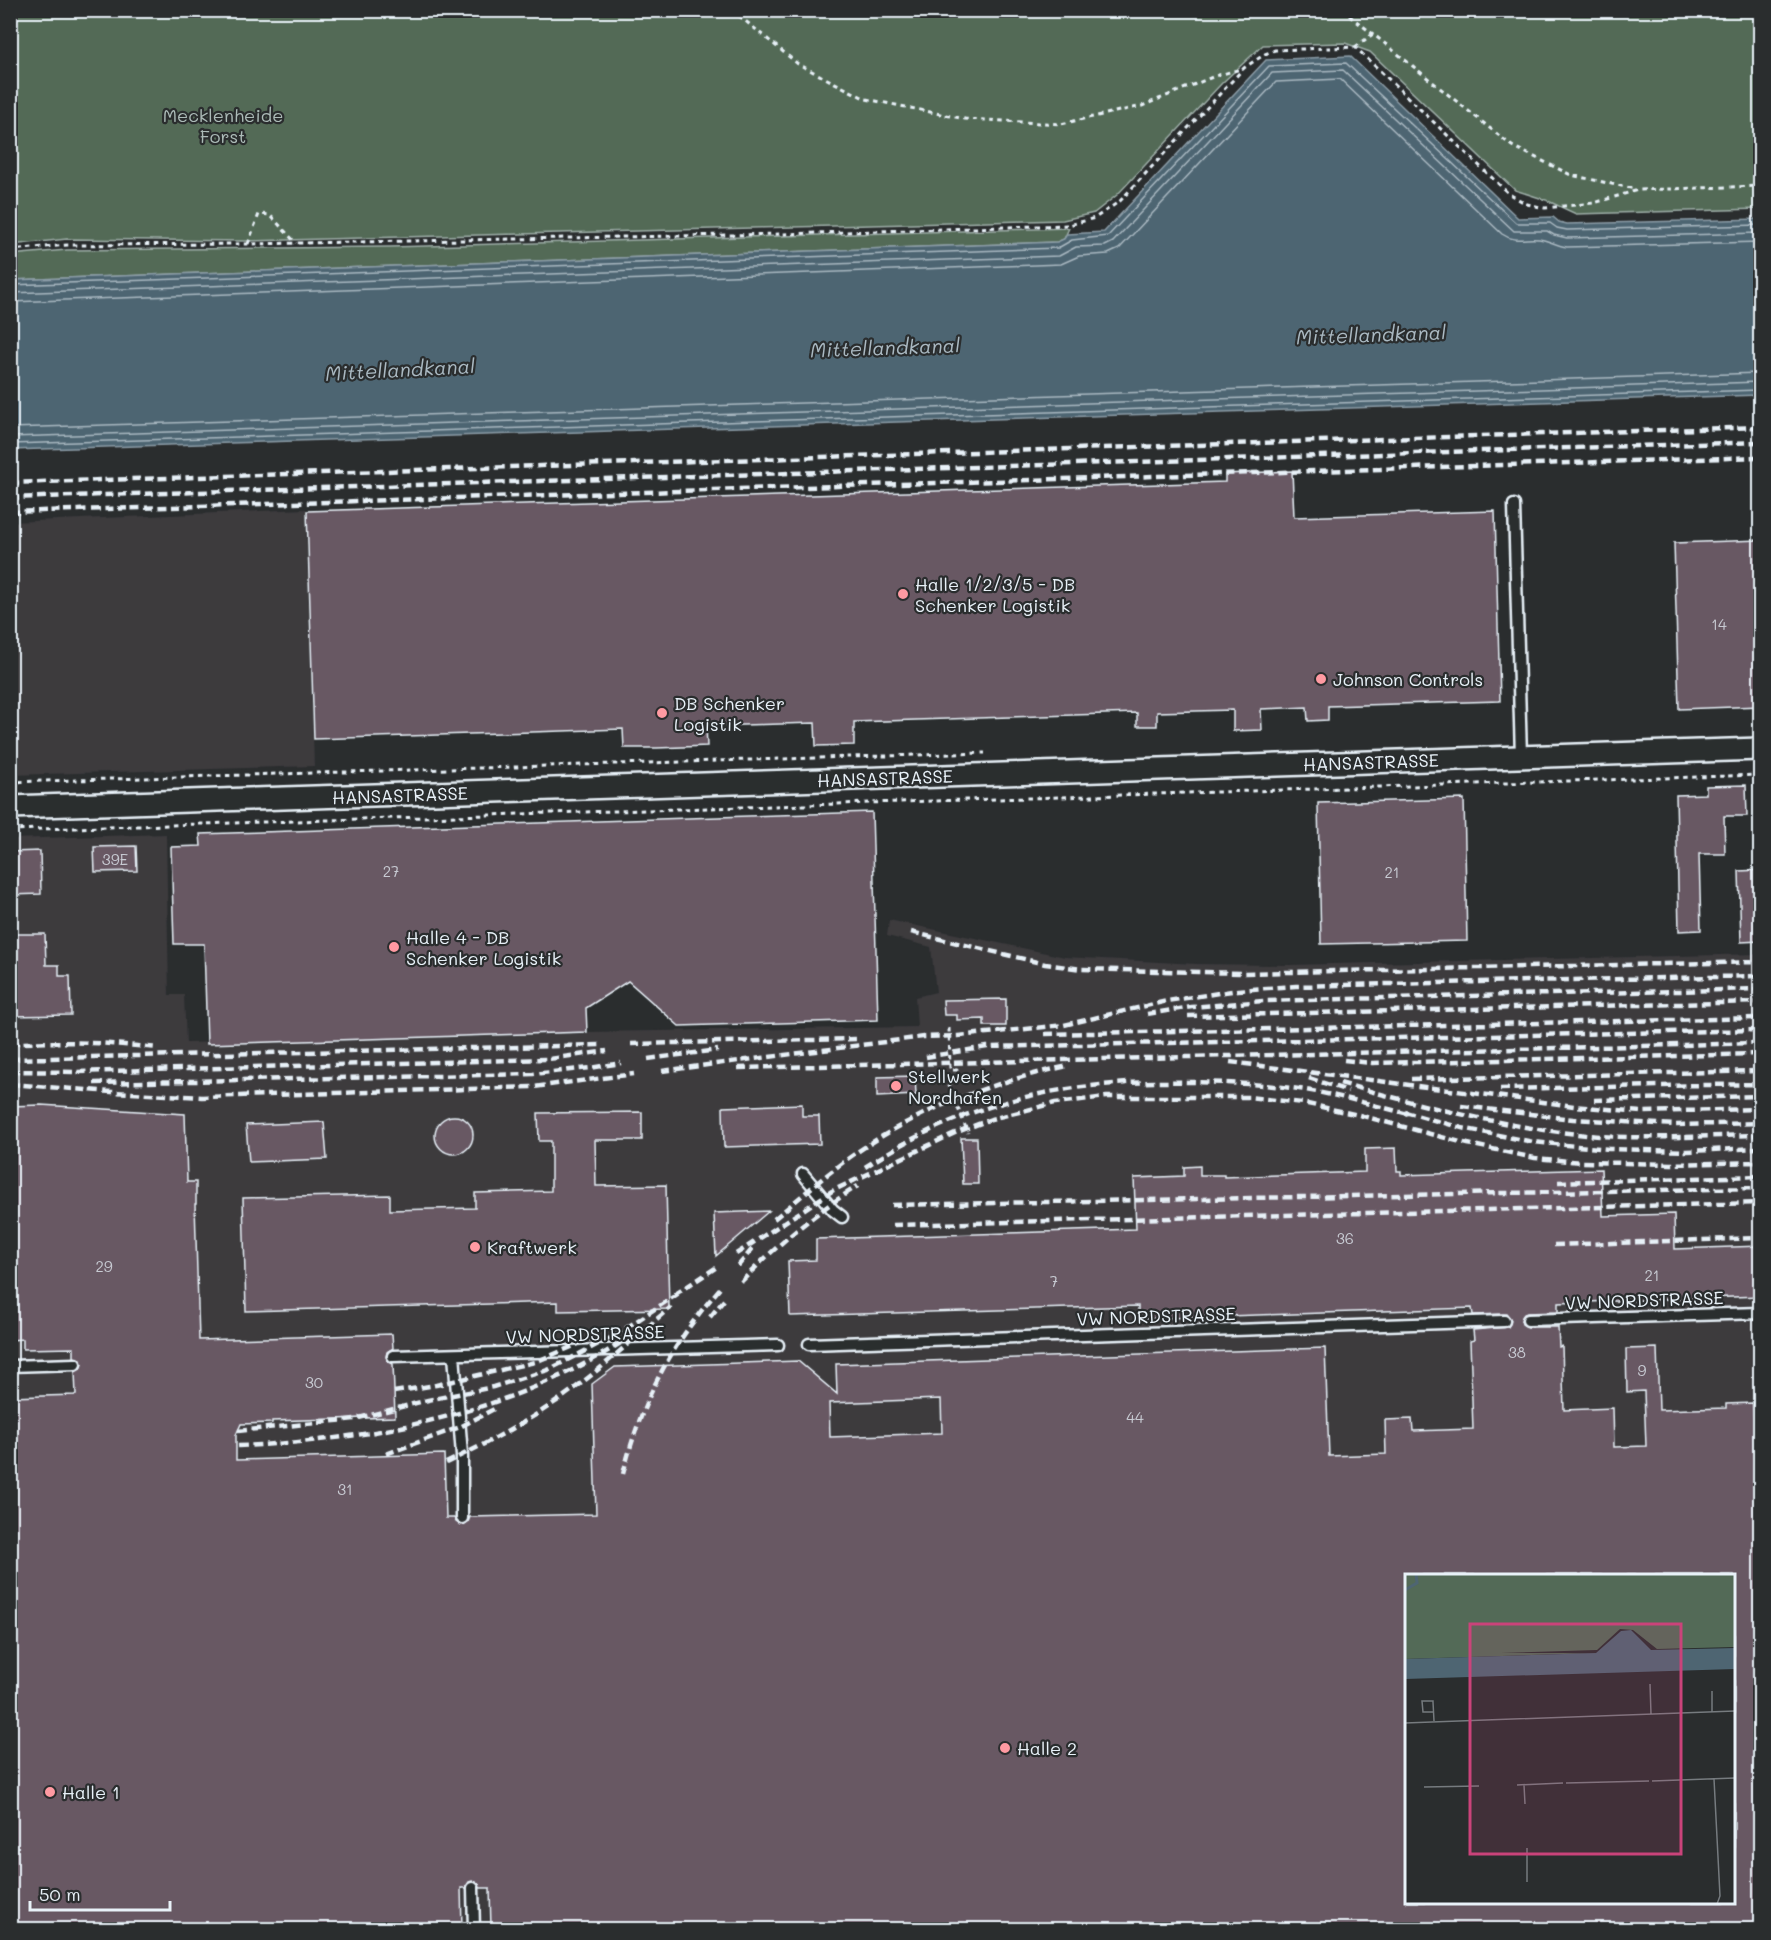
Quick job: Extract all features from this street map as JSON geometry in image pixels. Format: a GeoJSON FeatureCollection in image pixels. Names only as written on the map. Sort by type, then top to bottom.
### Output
{"type":"FeatureCollection","features":[{"type":"Feature","properties":{"kind":"street","name":"HANSASTRASSE"},"geometry":{"type":"LineString","coordinates":[[10,807],[1761,749]]}},
{"type":"Feature","properties":{"kind":"lane"},"geometry":{"type":"LineString","coordinates":[[1514,505],[1521,757]]}},
{"type":"Feature","properties":{"kind":"lane"},"geometry":{"type":"LineString","coordinates":[[802,1174],[842,1217]]}},
{"type":"Feature","properties":{"kind":"lane","name":"VW NORDSTRASSE"},"geometry":{"type":"LineString","coordinates":[[1527,1320],[1761,1313]]}},
{"type":"Feature","properties":{"kind":"lane","name":"VW NORDSTRASSE"},"geometry":{"type":"LineString","coordinates":[[809,1344],[1504,1321]]}},
{"type":"Feature","properties":{"kind":"lane","name":"VW NORDSTRASSE"},"geometry":{"type":"LineString","coordinates":[[393,1356],[778,1345]]}},
{"type":"Feature","properties":{"kind":"lane"},"geometry":{"type":"LineString","coordinates":[[454,1355],[462,1455],[462,1518]]}},
{"type":"Feature","properties":{"kind":"lane"},"geometry":{"type":"LineString","coordinates":[[10,1366],[75,1364]]}},
{"type":"Feature","properties":{"kind":"lane"},"geometry":{"type":"LineString","coordinates":[[473,1888],[474,1929]]}},
{"type":"Feature","properties":{"kind":"path"},"geometry":{"type":"LineString","coordinates":[[732,10],[798,64],[866,99],[965,118],[1061,123],[1142,106],[1215,76],[1244,68]]}},
{"type":"Feature","properties":{"kind":"path"},"geometry":{"type":"LineString","coordinates":[[1342,10],[1512,146],[1571,175],[1638,190],[1761,186]]}},
{"type":"Feature","properties":{"kind":"path"},"geometry":{"type":"LineString","coordinates":[[10,250],[68,245],[249,244],[771,234],[1069,225],[1095,218],[1120,201],[1244,68],[1264,54],[1275,50],[1355,46],[1373,34]]}},
{"type":"Feature","properties":{"kind":"path"},"geometry":{"type":"LineString","coordinates":[[1355,46],[1509,194],[1527,204],[1545,208],[1594,203],[1638,190]]}},
{"type":"Feature","properties":{"kind":"path"},"geometry":{"type":"LineString","coordinates":[[249,244],[259,214],[270,215],[297,243]]}},
{"type":"Feature","properties":{"kind":"path"},"geometry":{"type":"LineString","coordinates":[[10,782],[985,753]]}},
{"type":"Feature","properties":{"kind":"path"},"geometry":{"type":"LineString","coordinates":[[10,831],[1761,775]]}},
{"type":"Feature","properties":{"kind":"path"},"geometry":{"type":"LineString","coordinates":[[949,1028],[950,1070],[957,1070],[949,1086],[968,1133]]}},
{"type":"Feature","properties":{"kind":"shaded area"},"geometry":{"type":"Polygon","coordinates":[[[306,509],[314,766],[11,775],[11,522],[306,509]]]}},
{"type":"Feature","properties":{"kind":"shaded area"},"geometry":{"type":"Polygon","coordinates":[[[166,834],[169,995],[184,995],[186,1043],[586,1032],[917,1027],[915,997],[936,992],[931,947],[887,936],[889,920],[1065,957],[1197,964],[1288,965],[1760,954],[1760,1929],[11,1929],[10,839],[166,834]]]}},
{"type":"Feature","properties":{"kind":"green space","name":"Mecklenheide Forst"},"geometry":{"type":"Polygon","coordinates":[[[10,11],[1760,11],[1760,209],[1576,214],[1546,200],[1515,190],[1370,52],[1345,43],[1263,45],[1222,83],[1117,195],[1094,213],[1063,220],[246,241],[67,239],[11,245],[10,11]]]}},
{"type":"Feature","properties":{"kind":"green space"},"geometry":{"type":"Polygon","coordinates":[[[1069,228],[1064,239],[1057,242],[11,280],[10,255],[67,250],[390,247],[1069,228]]]}},
{"type":"Feature","properties":{"kind":"water","name":"Mittellandkanal"},"geometry":{"type":"Polygon","coordinates":[[[1350,56],[1518,218],[1553,217],[1567,224],[1760,219],[1760,395],[11,450],[11,280],[1057,242],[1064,239],[1067,234],[1104,232],[1266,60],[1350,56]]]}},
{"type":"Feature","properties":{"kind":"building","name":"Halle 1/2/3/5 - DB Schenker Logistik"},"geometry":{"type":"Polygon","coordinates":[[[1292,471],[1294,517],[1495,511],[1500,701],[1328,706],[1328,720],[1308,721],[1307,707],[1261,709],[1262,730],[1233,731],[1233,710],[1157,712],[1157,726],[1137,726],[1137,713],[854,722],[854,745],[816,746],[815,723],[706,726],[707,746],[657,748],[624,748],[623,729],[314,739],[307,511],[1225,482],[1225,474],[1292,471]]]}},
{"type":"Feature","properties":{"kind":"building"},"geometry":{"type":"Polygon","coordinates":[[[1761,540],[1761,706],[1679,709],[1674,543],[1761,540]]]}},
{"type":"Feature","properties":{"kind":"building"},"geometry":{"type":"Polygon","coordinates":[[[1746,785],[1747,816],[1724,816],[1725,854],[1699,854],[1701,930],[1679,931],[1676,795],[1706,794],[1706,786],[1746,785]]]}},
{"type":"Feature","properties":{"kind":"building"},"geometry":{"type":"Polygon","coordinates":[[[1464,799],[1467,941],[1321,944],[1318,803],[1464,799]]]}},
{"type":"Feature","properties":{"kind":"building"},"geometry":{"type":"Polygon","coordinates":[[[872,812],[878,1020],[679,1026],[628,981],[586,1008],[587,1032],[207,1044],[204,944],[174,944],[171,847],[201,846],[200,834],[872,812]]]}},
{"type":"Feature","properties":{"kind":"building"},"geometry":{"type":"Polygon","coordinates":[[[136,846],[137,871],[95,872],[94,847],[136,846]]]}},
{"type":"Feature","properties":{"kind":"building"},"geometry":{"type":"Polygon","coordinates":[[[40,851],[41,894],[10,895],[10,852],[40,851]]]}},
{"type":"Feature","properties":{"kind":"building"},"geometry":{"type":"Polygon","coordinates":[[[1761,870],[1761,941],[1741,942],[1739,871],[1761,870]]]}},
{"type":"Feature","properties":{"kind":"building"},"geometry":{"type":"Polygon","coordinates":[[[10,934],[45,934],[46,965],[59,965],[59,976],[70,976],[71,1015],[10,1016],[10,934]]]}},
{"type":"Feature","properties":{"kind":"building"},"geometry":{"type":"Polygon","coordinates":[[[1006,999],[1006,1026],[984,1026],[984,1019],[957,1020],[957,1015],[944,1015],[943,1000],[1006,999]]]}},
{"type":"Feature","properties":{"kind":"building","name":"Stellwerk Nordhafen"},"geometry":{"type":"Polygon","coordinates":[[[915,1076],[916,1095],[877,1097],[877,1077],[915,1076]]]}},
{"type":"Feature","properties":{"kind":"building"},"geometry":{"type":"Polygon","coordinates":[[[802,1104],[802,1116],[819,1116],[820,1144],[724,1147],[723,1107],[802,1104]]]}},
{"type":"Feature","properties":{"kind":"building"},"geometry":{"type":"Polygon","coordinates":[[[41,1105],[185,1114],[187,1182],[196,1182],[199,1340],[392,1334],[393,1348],[387,1352],[386,1357],[393,1364],[395,1417],[241,1424],[236,1435],[236,1460],[444,1454],[446,1518],[454,1518],[461,1525],[468,1522],[470,1517],[596,1514],[592,1384],[615,1367],[798,1361],[837,1394],[836,1364],[1325,1348],[1329,1456],[1386,1454],[1385,1420],[1412,1419],[1413,1431],[1473,1429],[1470,1341],[1474,1340],[1473,1330],[1508,1327],[1511,1320],[1507,1314],[1473,1315],[1472,1308],[1138,1319],[1138,1306],[790,1316],[788,1261],[816,1260],[816,1239],[1136,1229],[1134,1178],[1184,1176],[1184,1167],[1200,1166],[1200,1175],[1224,1175],[1224,1177],[1365,1172],[1365,1149],[1396,1148],[1397,1171],[1401,1171],[1401,1175],[1601,1169],[1603,1216],[1674,1214],[1675,1249],[1761,1246],[1761,1296],[1558,1303],[1558,1312],[1527,1313],[1521,1320],[1522,1324],[1528,1327],[1558,1327],[1559,1347],[1562,1346],[1564,1410],[1613,1408],[1614,1447],[1646,1446],[1644,1391],[1627,1392],[1626,1349],[1657,1348],[1659,1410],[1726,1408],[1726,1404],[1753,1403],[1754,1423],[1761,1423],[1761,1929],[491,1929],[490,1888],[480,1888],[479,1884],[473,1881],[469,1882],[466,1888],[461,1888],[462,1929],[10,1929],[10,1397],[76,1395],[75,1372],[82,1364],[81,1360],[74,1357],[74,1348],[23,1349],[23,1339],[10,1340],[10,1106],[41,1105]],[[941,1399],[829,1403],[830,1437],[942,1433],[941,1399]]]}},
{"type":"Feature","properties":{"kind":"building"},"geometry":{"type":"Polygon","coordinates":[[[642,1112],[642,1140],[595,1140],[596,1186],[666,1185],[669,1309],[558,1311],[558,1302],[246,1311],[243,1198],[390,1195],[390,1210],[475,1208],[475,1193],[551,1191],[551,1141],[539,1141],[538,1113],[642,1112]]]}},
{"type":"Feature","properties":{"kind":"building"},"geometry":{"type":"Polygon","coordinates":[[[454,1116],[461,1117],[467,1122],[472,1128],[472,1142],[467,1148],[461,1153],[454,1154],[447,1153],[441,1148],[436,1142],[435,1135],[436,1128],[441,1122],[447,1117],[454,1116]]]}},
{"type":"Feature","properties":{"kind":"building"},"geometry":{"type":"Polygon","coordinates":[[[324,1122],[327,1159],[249,1162],[246,1125],[324,1122]]]}},
{"type":"Feature","properties":{"kind":"building"},"geometry":{"type":"Polygon","coordinates":[[[961,1138],[977,1138],[978,1184],[963,1184],[961,1138]]]}},
{"type":"Feature","properties":{"kind":"building"},"geometry":{"type":"Polygon","coordinates":[[[769,1211],[716,1256],[714,1213],[769,1211]]]}},
{"type":"Feature","properties":{"kind":"railway"},"geometry":{"type":"LineString","coordinates":[[10,483],[1760,427]]}},
{"type":"Feature","properties":{"kind":"railway"},"geometry":{"type":"LineString","coordinates":[[10,498],[1760,442]]}},
{"type":"Feature","properties":{"kind":"railway"},"geometry":{"type":"LineString","coordinates":[[10,512],[1760,457]]}},
{"type":"Feature","properties":{"kind":"railway"},"geometry":{"type":"LineString","coordinates":[[911,932],[1045,964],[1082,969],[1242,973],[1760,962]]}},
{"type":"Feature","properties":{"kind":"railway"},"geometry":{"type":"LineString","coordinates":[[662,1071],[923,1037],[958,1036],[1064,1025],[1167,1001],[1238,990],[1296,986],[1760,976]]}},
{"type":"Feature","properties":{"kind":"railway"},"geometry":{"type":"LineString","coordinates":[[1147,1014],[1192,1007],[1263,1001],[1760,989]]}},
{"type":"Feature","properties":{"kind":"railway"},"geometry":{"type":"LineString","coordinates":[[1188,1016],[1760,1002]]}},
{"type":"Feature","properties":{"kind":"railway"},"geometry":{"type":"LineString","coordinates":[[1045,1034],[1760,1018]]}},
{"type":"Feature","properties":{"kind":"railway"},"geometry":{"type":"LineString","coordinates":[[926,1057],[987,1047],[1760,1030]]}},
{"type":"Feature","properties":{"kind":"railway"},"geometry":{"type":"LineString","coordinates":[[631,1044],[856,1039]]}},
{"type":"Feature","properties":{"kind":"railway"},"geometry":{"type":"LineString","coordinates":[[10,1044],[47,1042],[158,1048]]}},
{"type":"Feature","properties":{"kind":"railway"},"geometry":{"type":"LineString","coordinates":[[738,1068],[1760,1043]]}},
{"type":"Feature","properties":{"kind":"railway"},"geometry":{"type":"LineString","coordinates":[[10,1059],[600,1045]]}},
{"type":"Feature","properties":{"kind":"railway"},"geometry":{"type":"LineString","coordinates":[[648,1059],[718,1050]]}},
{"type":"Feature","properties":{"kind":"railway"},"geometry":{"type":"LineString","coordinates":[[10,1071],[74,1072],[549,1059],[607,1051]]}},
{"type":"Feature","properties":{"kind":"railway"},"geometry":{"type":"LineString","coordinates":[[1344,1060],[1372,1063],[1760,1054]]}},
{"type":"Feature","properties":{"kind":"railway"},"geometry":{"type":"LineString","coordinates":[[1230,1062],[1574,1106],[1641,1112],[1760,1109]]}},
{"type":"Feature","properties":{"kind":"railway"},"geometry":{"type":"LineString","coordinates":[[94,1083],[533,1074],[621,1063]]}},
{"type":"Feature","properties":{"kind":"railway"},"geometry":{"type":"LineString","coordinates":[[774,1219],[845,1161],[905,1123],[985,1089],[1068,1066]]}},
{"type":"Feature","properties":{"kind":"railway"},"geometry":{"type":"LineString","coordinates":[[1411,1079],[1760,1071]]}},
{"type":"Feature","properties":{"kind":"railway"},"geometry":{"type":"LineString","coordinates":[[10,1084],[202,1097],[534,1087],[634,1074]]}},
{"type":"Feature","properties":{"kind":"railway"},"geometry":{"type":"LineString","coordinates":[[1309,1078],[1348,1091]]}},
{"type":"Feature","properties":{"kind":"railway"},"geometry":{"type":"LineString","coordinates":[[865,1167],[904,1143],[943,1124],[982,1109],[1062,1090],[1104,1085],[1193,1082],[1278,1086],[1332,1095],[1412,1115]]}},
{"type":"Feature","properties":{"kind":"railway"},"geometry":{"type":"LineString","coordinates":[[1340,1083],[1469,1116],[1567,1133],[1640,1137],[1760,1135]]}},
{"type":"Feature","properties":{"kind":"railway"},"geometry":{"type":"LineString","coordinates":[[1500,1089],[1760,1084]]}},
{"type":"Feature","properties":{"kind":"railway"},"geometry":{"type":"LineString","coordinates":[[1594,1100],[1760,1096]]}},
{"type":"Feature","properties":{"kind":"railway"},"geometry":{"type":"LineString","coordinates":[[736,1254],[832,1191],[955,1133],[991,1119],[1055,1103],[1107,1097],[1249,1097],[1303,1103],[1359,1115],[1468,1144],[1535,1158],[1581,1162],[1671,1164],[1760,1162]]}},
{"type":"Feature","properties":{"kind":"railway"},"geometry":{"type":"LineString","coordinates":[[1461,1106],[1573,1119],[1676,1125],[1760,1123]]}},
{"type":"Feature","properties":{"kind":"railway"},"geometry":{"type":"LineString","coordinates":[[1405,1112],[1462,1128],[1533,1142],[1609,1149],[1687,1151],[1760,1148]]}},
{"type":"Feature","properties":{"kind":"railway"},"geometry":{"type":"LineString","coordinates":[[1558,1182],[1760,1176]]}},
{"type":"Feature","properties":{"kind":"railway"},"geometry":{"type":"LineString","coordinates":[[741,1282],[796,1231],[826,1207],[858,1186]]}},
{"type":"Feature","properties":{"kind":"railway"},"geometry":{"type":"LineString","coordinates":[[892,1205],[1760,1188]]}},
{"type":"Feature","properties":{"kind":"railway"},"geometry":{"type":"LineString","coordinates":[[893,1225],[1760,1203]]}},
{"type":"Feature","properties":{"kind":"railway"},"geometry":{"type":"LineString","coordinates":[[1554,1245],[1760,1238]]}},
{"type":"Feature","properties":{"kind":"railway"},"geometry":{"type":"LineString","coordinates":[[738,1266],[754,1247]]}},
{"type":"Feature","properties":{"kind":"railway"},"geometry":{"type":"LineString","coordinates":[[674,1295],[717,1267]]}},
{"type":"Feature","properties":{"kind":"railway"},"geometry":{"type":"LineString","coordinates":[[623,1474],[639,1421],[660,1374],[687,1331],[721,1287]]}},
{"type":"Feature","properties":{"kind":"railway"},"geometry":{"type":"LineString","coordinates":[[238,1431],[355,1419],[428,1400],[493,1387],[548,1370],[614,1336],[682,1291]]}},
{"type":"Feature","properties":{"kind":"railway"},"geometry":{"type":"LineString","coordinates":[[710,1317],[724,1300]]}},
{"type":"Feature","properties":{"kind":"railway"},"geometry":{"type":"LineString","coordinates":[[446,1463],[501,1435],[554,1403],[599,1369],[671,1307]]}},
{"type":"Feature","properties":{"kind":"railway"},"geometry":{"type":"LineString","coordinates":[[394,1392],[436,1385],[535,1362],[598,1336]]}},
{"type":"Feature","properties":{"kind":"railway"},"geometry":{"type":"LineString","coordinates":[[238,1446],[338,1438],[438,1419],[487,1405],[535,1387],[580,1366],[624,1341]]}},
{"type":"Feature","properties":{"kind":"railway"},"geometry":{"type":"LineString","coordinates":[[386,1454],[460,1427],[494,1409]]}},
{"type":"Feature","properties":{"kind":"place","name":"Halle 1/2/3/5 - DB Schenker Logistik"},"geometry":{"type":"Point","coordinates":[903,594]}},
{"type":"Feature","properties":{"kind":"place","name":"Johnson Controls"},"geometry":{"type":"Point","coordinates":[1321,679]}},
{"type":"Feature","properties":{"kind":"place","name":"DB Schenker Logistik"},"geometry":{"type":"Point","coordinates":[662,713]}},
{"type":"Feature","properties":{"kind":"place","name":"Halle 4 - DB Schenker Logistik"},"geometry":{"type":"Point","coordinates":[394,947]}},
{"type":"Feature","properties":{"kind":"place","name":"Stellwerk Nordhafen"},"geometry":{"type":"Point","coordinates":[896,1086]}},
{"type":"Feature","properties":{"kind":"place","name":"Kraftwerk"},"geometry":{"type":"Point","coordinates":[475,1247]}},
{"type":"Feature","properties":{"kind":"place","name":"Halle 2"},"geometry":{"type":"Point","coordinates":[1005,1748]}},
{"type":"Feature","properties":{"kind":"place","name":"Halle 1"},"geometry":{"type":"Point","coordinates":[50,1792]}}]}
